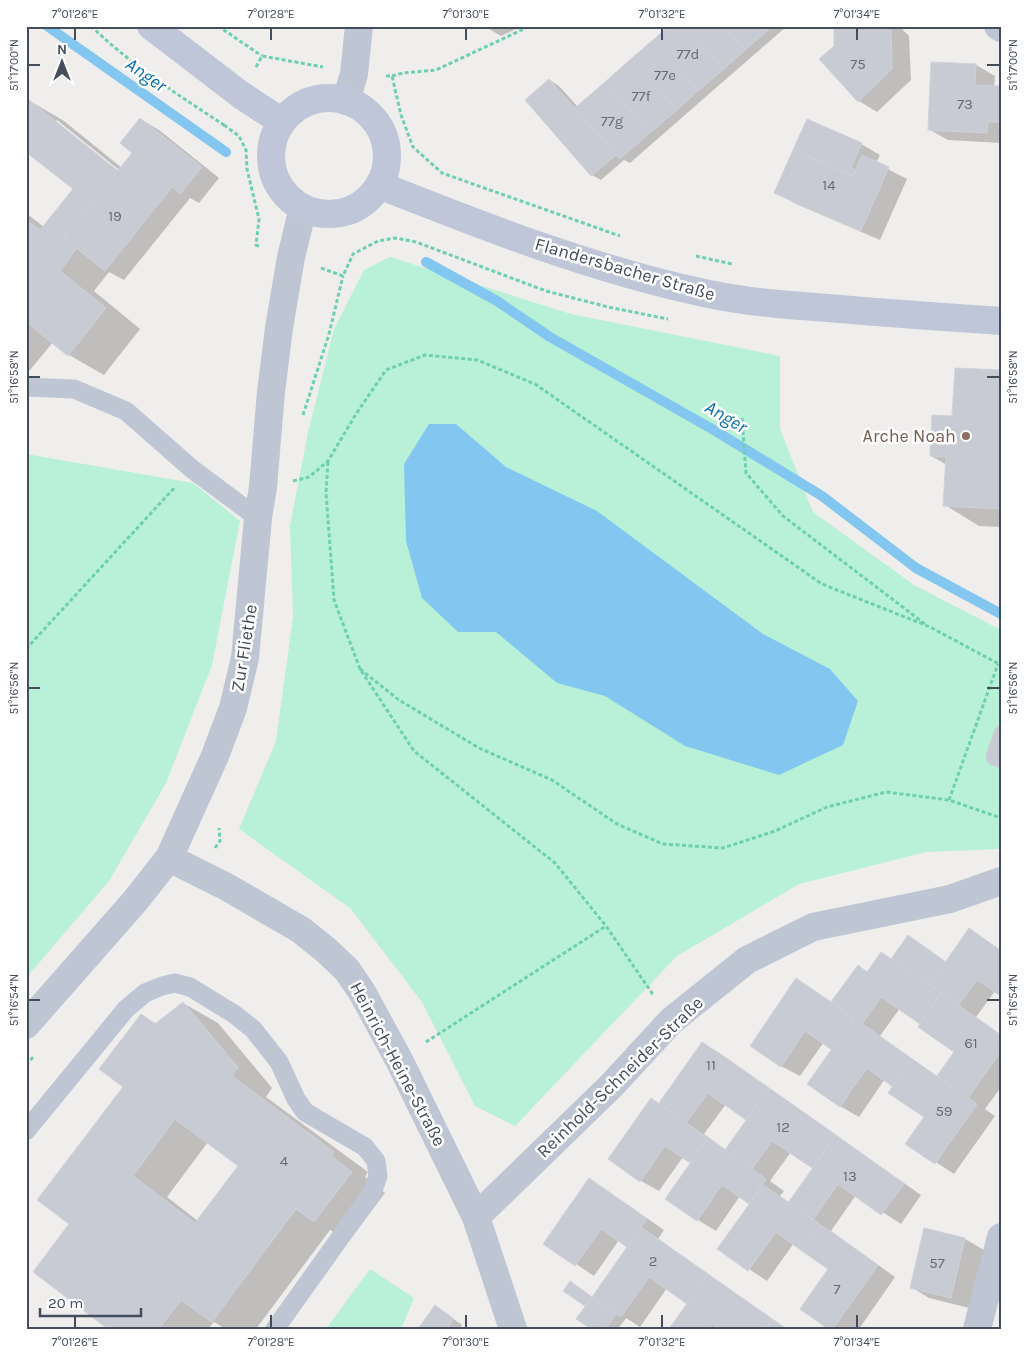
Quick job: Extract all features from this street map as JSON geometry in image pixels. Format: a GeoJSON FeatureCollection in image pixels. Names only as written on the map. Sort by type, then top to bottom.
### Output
{"type":"FeatureCollection","features":[{"type":"Feature","properties":{"kind":"street"},"geometry":{"type":"LineString","coordinates":[[151,26],[241,95],[282,122]]}},
{"type":"Feature","properties":{"kind":"street"},"geometry":{"type":"LineString","coordinates":[[346,101],[354,74],[359,26]]}},
{"type":"Feature","properties":{"kind":"street"},"geometry":{"type":"LineString","coordinates":[[317,99],[346,101],[361,108],[374,120],[383,135],[387,152],[385,169],[379,185],[368,199],[354,208],[338,214],[320,214],[303,208],[287,197],[273,174],[271,147],[275,133],[282,122],[297,107],[317,99]]}},
{"type":"Feature","properties":{"kind":"street","name":"Flandersbacher Straße"},"geometry":{"type":"LineString","coordinates":[[379,185],[511,236],[584,261],[705,294],[747,301],[790,305],[1001,321]]}},
{"type":"Feature","properties":{"kind":"street","name":"Zur Fliethe"},"geometry":{"type":"LineString","coordinates":[[26,1025],[135,901],[169,858],[208,773],[233,708],[245,658],[271,392],[291,257],[303,208]]}},
{"type":"Feature","properties":{"kind":"street","name":"Heinrich-Heine-Straße"},"geometry":{"type":"LineString","coordinates":[[169,858],[225,886],[292,925],[327,951],[347,970],[362,992],[399,1060],[476,1217],[513,1329]]}},
{"type":"Feature","properties":{"kind":"street","name":"Reinhold-Schneider-Straße"},"geometry":{"type":"LineString","coordinates":[[476,1217],[612,1085],[671,1022],[747,960],[813,927],[950,899],[1001,881]]}},
{"type":"Feature","properties":{"kind":"street"},"geometry":{"type":"LineString","coordinates":[[977,1329],[1001,1237]]}},
{"type":"Feature","properties":{"kind":"lane"},"geometry":{"type":"LineString","coordinates":[[26,387],[74,389],[126,411],[192,469],[258,518]]}},
{"type":"Feature","properties":{"kind":"lane"},"geometry":{"type":"LineString","coordinates":[[26,1131],[126,1009],[146,993],[175,983],[190,987],[234,1014],[253,1029],[279,1062],[296,1099],[306,1112],[364,1146],[376,1160],[378,1176],[372,1193],[275,1329]]}},
{"type":"Feature","properties":{"kind":"path"},"geometry":{"type":"LineString","coordinates":[[91,26],[146,71],[239,136],[246,150],[247,169],[259,219],[256,245],[291,257]]}},
{"type":"Feature","properties":{"kind":"path"},"geometry":{"type":"LineString","coordinates":[[218,26],[262,56],[324,68]]}},
{"type":"Feature","properties":{"kind":"path"},"geometry":{"type":"LineString","coordinates":[[384,76],[436,70],[530,26]]}},
{"type":"Feature","properties":{"kind":"path"},"geometry":{"type":"LineString","coordinates":[[255,69],[262,56]]}},
{"type":"Feature","properties":{"kind":"path"},"geometry":{"type":"LineString","coordinates":[[392,76],[401,115],[413,147],[442,173],[628,239]]}},
{"type":"Feature","properties":{"kind":"path"},"geometry":{"type":"LineString","coordinates":[[224,125],[228,118]]}},
{"type":"Feature","properties":{"kind":"path"},"geometry":{"type":"LineString","coordinates":[[692,256],[737,265]]}},
{"type":"Feature","properties":{"kind":"path"},"geometry":{"type":"LineString","coordinates":[[263,487],[309,477],[328,461],[356,414],[386,370],[425,355],[477,360],[535,384],[822,584],[930,627],[1000,664],[949,800]]}},
{"type":"Feature","properties":{"kind":"path"},"geometry":{"type":"LineString","coordinates":[[742,418],[746,473],[783,516],[930,627]]}},
{"type":"Feature","properties":{"kind":"path"},"geometry":{"type":"LineString","coordinates":[[328,461],[326,493],[334,600],[360,669],[414,751],[556,863],[606,926],[671,1022]]}},
{"type":"Feature","properties":{"kind":"path"},"geometry":{"type":"LineString","coordinates":[[26,649],[192,469]]}},
{"type":"Feature","properties":{"kind":"path"},"geometry":{"type":"LineString","coordinates":[[360,669],[399,700],[479,748],[552,780],[617,824],[663,844],[723,848],[775,831],[827,807],[886,792],[949,800],[1001,818]]}},
{"type":"Feature","properties":{"kind":"path"},"geometry":{"type":"LineString","coordinates":[[399,1060],[606,926]]}},
{"type":"Feature","properties":{"kind":"green space"},"geometry":{"type":"Polygon","coordinates":[[[390,257],[571,314],[780,356],[780,429],[813,512],[914,585],[1001,630],[1001,849],[926,852],[799,884],[677,956],[515,1126],[475,1106],[422,1002],[350,908],[239,829],[276,741],[293,617],[290,526],[308,432],[334,329],[364,270],[390,257]]]}},
{"type":"Feature","properties":{"kind":"green space"},"geometry":{"type":"Polygon","coordinates":[[[26,454],[193,483],[240,521],[212,665],[166,783],[109,881],[26,978],[26,454]]]}},
{"type":"Feature","properties":{"kind":"green space"},"geometry":{"type":"Polygon","coordinates":[[[370,1269],[414,1298],[401,1329],[326,1329],[370,1269]]]}},
{"type":"Feature","properties":{"kind":"water"},"geometry":{"type":"Polygon","coordinates":[[[429,424],[456,424],[506,467],[597,511],[763,634],[830,669],[858,701],[843,745],[779,775],[685,746],[605,696],[557,683],[496,632],[458,632],[422,598],[406,541],[404,464],[429,424]]]}},
{"type":"Feature","properties":{"kind":"building"},"geometry":{"type":"Polygon","coordinates":[[[669,26],[686,26],[724,69],[698,91],[653,40],[669,26]]]}},
{"type":"Feature","properties":{"kind":"building"},"geometry":{"type":"Polygon","coordinates":[[[686,26],[724,26],[745,50],[724,69],[686,26]]]}},
{"type":"Feature","properties":{"kind":"building"},"geometry":{"type":"Polygon","coordinates":[[[724,26],[762,26],[766,32],[745,50],[724,26]]]}},
{"type":"Feature","properties":{"kind":"building"},"geometry":{"type":"Polygon","coordinates":[[[762,26],[773,26],[766,32],[762,26]]]}},
{"type":"Feature","properties":{"kind":"building"},"geometry":{"type":"Polygon","coordinates":[[[834,26],[891,26],[892,69],[858,102],[819,59],[834,46],[834,26]]]}},
{"type":"Feature","properties":{"kind":"building"},"geometry":{"type":"Polygon","coordinates":[[[653,40],[698,91],[677,110],[632,58],[653,40]]]}},
{"type":"Feature","properties":{"kind":"building"},"geometry":{"type":"Polygon","coordinates":[[[632,58],[677,110],[650,133],[605,82],[632,58]]]}},
{"type":"Feature","properties":{"kind":"building"},"geometry":{"type":"Polygon","coordinates":[[[931,62],[976,64],[975,85],[1001,86],[1001,122],[988,122],[987,133],[928,130],[931,62]]]}},
{"type":"Feature","properties":{"kind":"building"},"geometry":{"type":"Polygon","coordinates":[[[549,79],[616,155],[591,176],[525,100],[549,79]]]}},
{"type":"Feature","properties":{"kind":"building"},"geometry":{"type":"Polygon","coordinates":[[[605,82],[650,133],[620,159],[575,108],[605,82]]]}},
{"type":"Feature","properties":{"kind":"building"},"geometry":{"type":"Polygon","coordinates":[[[29,100],[118,171],[64,238],[77,248],[60,271],[106,308],[68,356],[26,322],[26,220],[40,230],[73,189],[26,152],[26,104],[29,100]]]}},
{"type":"Feature","properties":{"kind":"building"},"geometry":{"type":"Polygon","coordinates":[[[140,118],[202,167],[180,194],[172,187],[105,271],[64,238],[132,153],[120,143],[140,118]]]}},
{"type":"Feature","properties":{"kind":"building"},"geometry":{"type":"Polygon","coordinates":[[[807,119],[862,143],[851,168],[856,170],[853,176],[793,150],[807,119]]]}},
{"type":"Feature","properties":{"kind":"building"},"geometry":{"type":"Polygon","coordinates":[[[793,150],[853,176],[862,155],[889,167],[861,231],[774,193],[793,150]]]}},
{"type":"Feature","properties":{"kind":"building","name":"Arche Noah"},"geometry":{"type":"Polygon","coordinates":[[[955,368],[1001,370],[1001,509],[943,506],[946,457],[930,456],[932,415],[952,416],[955,368]]]}},
{"type":"Feature","properties":{"kind":"building"},"geometry":{"type":"Polygon","coordinates":[[[1000,724],[1001,767],[990,765],[986,759],[995,729],[1000,724]]]}},
{"type":"Feature","properties":{"kind":"building"},"geometry":{"type":"Polygon","coordinates":[[[969,928],[1001,951],[1001,996],[977,980],[958,1006],[929,986],[969,928]]]}},
{"type":"Feature","properties":{"kind":"building"},"geometry":{"type":"Polygon","coordinates":[[[908,935],[946,962],[929,986],[891,959],[908,935]]]}},
{"type":"Feature","properties":{"kind":"building"},"geometry":{"type":"Polygon","coordinates":[[[881,952],[941,993],[920,1024],[881,997],[862,1024],[831,1002],[858,965],[867,972],[881,952]]]}},
{"type":"Feature","properties":{"kind":"building"},"geometry":{"type":"Polygon","coordinates":[[[796,978],[854,1018],[832,1050],[805,1031],[781,1067],[750,1046],[796,978]]]}},
{"type":"Feature","properties":{"kind":"building"},"geometry":{"type":"Polygon","coordinates":[[[941,993],[1001,1035],[1001,1051],[968,1098],[937,1076],[954,1052],[918,1027],[941,993]]]}},
{"type":"Feature","properties":{"kind":"building"},"geometry":{"type":"Polygon","coordinates":[[[183,1002],[238,1067],[232,1076],[334,1152],[331,1156],[352,1172],[314,1222],[296,1209],[212,1322],[181,1300],[159,1329],[108,1329],[33,1272],[69,1224],[37,1200],[123,1087],[99,1069],[141,1014],[155,1024],[183,1002]],[[175,1119],[133,1176],[195,1223],[238,1166],[175,1119]]]}},
{"type":"Feature","properties":{"kind":"building"},"geometry":{"type":"Polygon","coordinates":[[[854,1018],[912,1059],[893,1087],[867,1068],[840,1107],[807,1084],[854,1018]]]}},
{"type":"Feature","properties":{"kind":"building"},"geometry":{"type":"Polygon","coordinates":[[[702,1042],[769,1088],[746,1120],[708,1093],[686,1123],[659,1103],[702,1042]]]}},
{"type":"Feature","properties":{"kind":"building"},"geometry":{"type":"Polygon","coordinates":[[[912,1059],[977,1104],[935,1164],[905,1144],[924,1117],[888,1093],[912,1059]]]}},
{"type":"Feature","properties":{"kind":"building"},"geometry":{"type":"Polygon","coordinates":[[[769,1088],[836,1135],[812,1168],[772,1141],[752,1169],[725,1150],[769,1088]]]}},
{"type":"Feature","properties":{"kind":"building"},"geometry":{"type":"Polygon","coordinates":[[[651,1098],[708,1138],[690,1163],[665,1146],[640,1182],[608,1159],[651,1098]]]}},
{"type":"Feature","properties":{"kind":"building"},"geometry":{"type":"Polygon","coordinates":[[[836,1135],[904,1184],[881,1215],[838,1184],[813,1220],[788,1203],[836,1135]]]}},
{"type":"Feature","properties":{"kind":"building"},"geometry":{"type":"Polygon","coordinates":[[[708,1138],[766,1179],[749,1204],[722,1185],[697,1221],[665,1199],[708,1138]]]}},
{"type":"Feature","properties":{"kind":"building"},"geometry":{"type":"Polygon","coordinates":[[[589,1178],[647,1219],[627,1247],[601,1229],[575,1266],[543,1244],[589,1178]]]}},
{"type":"Feature","properties":{"kind":"building"},"geometry":{"type":"Polygon","coordinates":[[[763,1185],[821,1225],[802,1251],[776,1232],[748,1271],[717,1249],[763,1185]]]}},
{"type":"Feature","properties":{"kind":"building"},"geometry":{"type":"Polygon","coordinates":[[[821,1225],[878,1265],[833,1329],[828,1329],[800,1309],[828,1269],[802,1251],[821,1225]]]}},
{"type":"Feature","properties":{"kind":"building"},"geometry":{"type":"Polygon","coordinates":[[[641,1227],[708,1274],[687,1304],[649,1277],[621,1317],[592,1297],[641,1227]]]}},
{"type":"Feature","properties":{"kind":"building"},"geometry":{"type":"Polygon","coordinates":[[[924,1228],[965,1238],[951,1298],[910,1288],[924,1228]]]}},
{"type":"Feature","properties":{"kind":"building"},"geometry":{"type":"Polygon","coordinates":[[[708,1274],[773,1320],[766,1329],[719,1329],[712,1324],[708,1329],[669,1329],[708,1274]]]}},
{"type":"Feature","properties":{"kind":"building"},"geometry":{"type":"Polygon","coordinates":[[[570,1281],[592,1297],[585,1306],[563,1291],[570,1281]]]}},
{"type":"Feature","properties":{"kind":"building"},"geometry":{"type":"Polygon","coordinates":[[[592,1297],[616,1314],[606,1329],[591,1329],[576,1319],[592,1297]]]}},
{"type":"Feature","properties":{"kind":"building"},"geometry":{"type":"Polygon","coordinates":[[[435,1305],[454,1319],[447,1329],[418,1329],[435,1305]]]}},
{"type":"Feature","properties":{"kind":"building"},"geometry":{"type":"Polygon","coordinates":[[[773,1320],[786,1329],[766,1329],[773,1320]]]}},
{"type":"Feature","properties":{"kind":"waterway","name":"Anger"},"geometry":{"type":"LineString","coordinates":[[47,26],[226,152]]}},
{"type":"Feature","properties":{"kind":"waterway","name":"Anger"},"geometry":{"type":"LineString","coordinates":[[426,262],[497,301],[550,337],[712,429],[822,496],[916,568],[1001,614]]}},
{"type":"Feature","properties":{"kind":"place","name":"Arche Noah"},"geometry":{"type":"Point","coordinates":[966,436]}}]}
